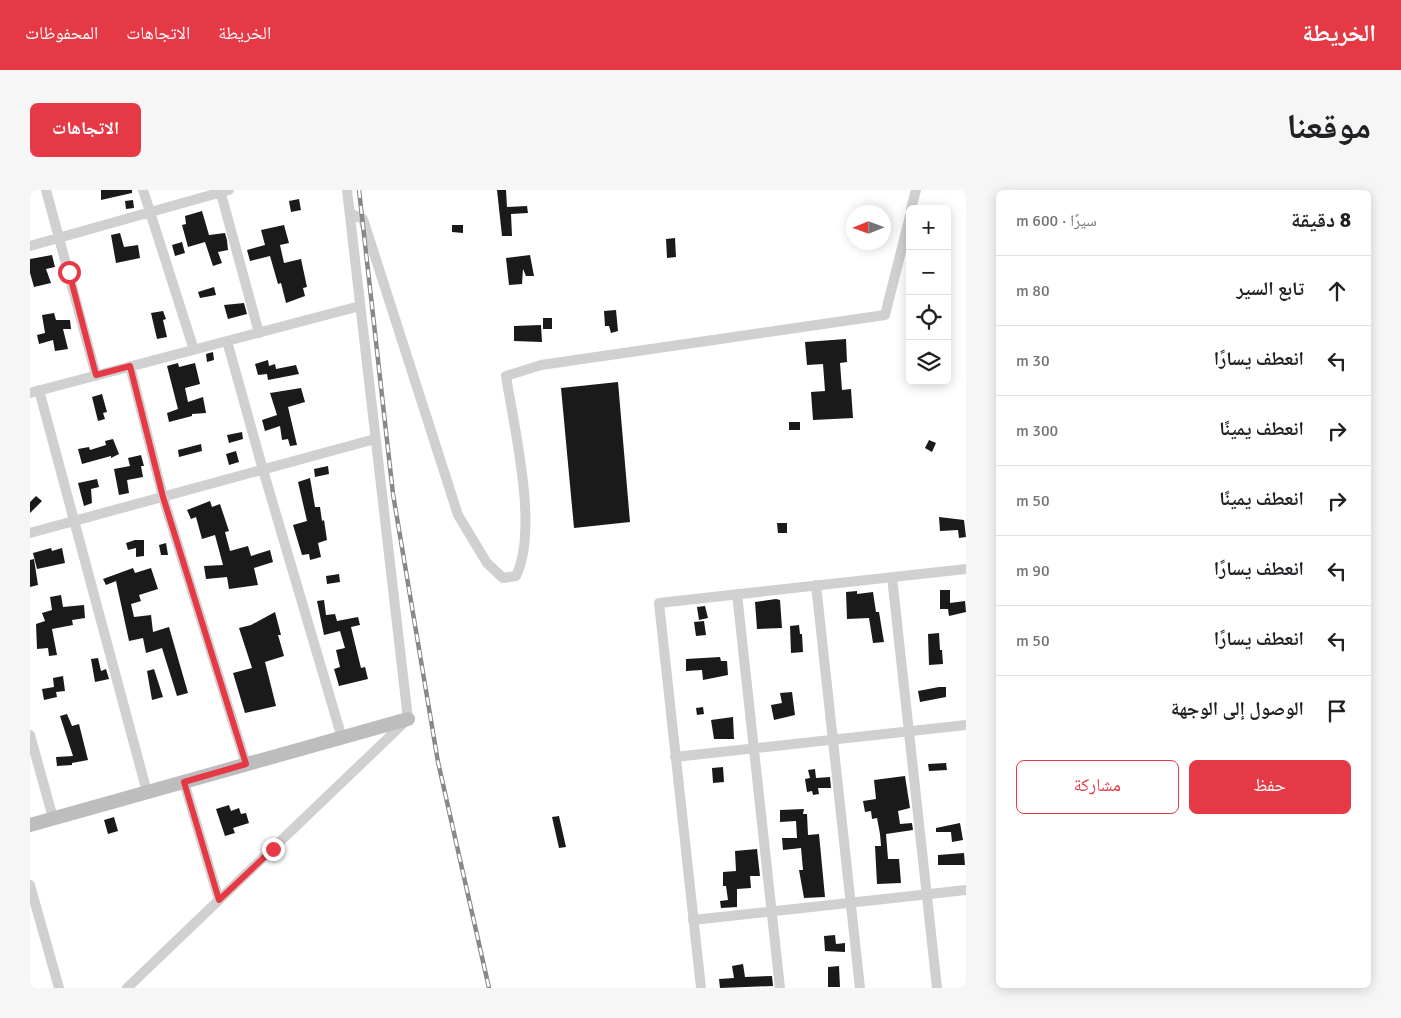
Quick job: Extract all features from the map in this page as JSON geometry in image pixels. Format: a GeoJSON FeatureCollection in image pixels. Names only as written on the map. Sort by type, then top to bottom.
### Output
{"type":"FeatureCollection","features":[{"type":"Feature","properties":{"kind":"street"},"geometry":{"type":"LineString","coordinates":[[46,190],[96,375]]}},
{"type":"Feature","properties":{"kind":"street"},"geometry":{"type":"LineString","coordinates":[[144,190],[194,350]]}},
{"type":"Feature","properties":{"kind":"street"},"geometry":{"type":"LineString","coordinates":[[347,190],[408,719]]}},
{"type":"Feature","properties":{"kind":"street"},"geometry":{"type":"LineString","coordinates":[[913,205],[916,190]]}},
{"type":"Feature","properties":{"kind":"street"},"geometry":{"type":"LineString","coordinates":[[30,246],[223,191],[258,333]]}},
{"type":"Feature","properties":{"kind":"street"},"geometry":{"type":"LineString","coordinates":[[350,213],[363,219],[458,515],[487,563],[503,578],[516,576],[525,550],[523,493],[506,376],[541,365],[885,315],[906,232]]}},
{"type":"Feature","properties":{"kind":"street"},"geometry":{"type":"LineString","coordinates":[[148,792],[35,391],[360,306]]}},
{"type":"Feature","properties":{"kind":"street"},"geometry":{"type":"LineString","coordinates":[[227,341],[342,738]]}},
{"type":"Feature","properties":{"kind":"street"},"geometry":{"type":"LineString","coordinates":[[130,366],[163,497],[246,764]]}},
{"type":"Feature","properties":{"kind":"street"},"geometry":{"type":"LineString","coordinates":[[30,532],[375,439]]}},
{"type":"Feature","properties":{"kind":"street"},"geometry":{"type":"LineString","coordinates":[[701,988],[658,602],[966,569]]}},
{"type":"Feature","properties":{"kind":"street"},"geometry":{"type":"LineString","coordinates":[[892,577],[937,988]]}},
{"type":"Feature","properties":{"kind":"street"},"geometry":{"type":"LineString","coordinates":[[816,585],[860,988]]}},
{"type":"Feature","properties":{"kind":"street"},"geometry":{"type":"LineString","coordinates":[[737,594],[780,988]]}},
{"type":"Feature","properties":{"kind":"street"},"geometry":{"type":"LineString","coordinates":[[30,825],[408,719]]}},
{"type":"Feature","properties":{"kind":"street"},"geometry":{"type":"LineString","coordinates":[[127,988],[408,719]]}},
{"type":"Feature","properties":{"kind":"street"},"geometry":{"type":"LineString","coordinates":[[676,757],[966,725]]}},
{"type":"Feature","properties":{"kind":"street"},"geometry":{"type":"LineString","coordinates":[[30,735],[54,818]]}},
{"type":"Feature","properties":{"kind":"street"},"geometry":{"type":"LineString","coordinates":[[184,782],[219,900]]}},
{"type":"Feature","properties":{"kind":"street"},"geometry":{"type":"LineString","coordinates":[[30,885],[59,988]]}},
{"type":"Feature","properties":{"kind":"street"},"geometry":{"type":"LineString","coordinates":[[693,920],[966,890]]}},
{"type":"Feature","properties":{"kind":"building"},"geometry":{"type":"Polygon","coordinates":[[[101,190],[132,190],[132,193],[101,200],[101,190]]]}},
{"type":"Feature","properties":{"kind":"building"},"geometry":{"type":"Polygon","coordinates":[[[497,190],[506,190],[507,207],[527,206],[528,213],[511,214],[512,236],[502,236],[497,190]]]}},
{"type":"Feature","properties":{"kind":"building"},"geometry":{"type":"Polygon","coordinates":[[[299,199],[301,210],[291,212],[289,201],[299,199]]]}},
{"type":"Feature","properties":{"kind":"building"},"geometry":{"type":"Polygon","coordinates":[[[133,200],[134,208],[126,209],[125,201],[133,200]]]}},
{"type":"Feature","properties":{"kind":"building"},"geometry":{"type":"Polygon","coordinates":[[[202,211],[209,235],[225,233],[227,240],[228,250],[218,252],[222,263],[213,266],[205,242],[188,247],[182,225],[186,224],[185,216],[202,211]]]}},
{"type":"Feature","properties":{"kind":"building"},"geometry":{"type":"Polygon","coordinates":[[[284,225],[289,243],[280,245],[284,263],[301,259],[307,287],[303,288],[305,296],[286,303],[281,283],[278,284],[270,256],[250,261],[247,250],[265,245],[261,230],[284,225]]]}},
{"type":"Feature","properties":{"kind":"building"},"geometry":{"type":"Polygon","coordinates":[[[452,225],[463,225],[463,233],[452,232],[452,225]]]}},
{"type":"Feature","properties":{"kind":"building"},"geometry":{"type":"Polygon","coordinates":[[[120,233],[124,247],[138,245],[140,258],[116,263],[111,235],[120,233]]]}},
{"type":"Feature","properties":{"kind":"building"},"geometry":{"type":"Polygon","coordinates":[[[675,238],[676,257],[667,258],[666,239],[675,238]]]}},
{"type":"Feature","properties":{"kind":"building"},"geometry":{"type":"Polygon","coordinates":[[[182,242],[185,253],[175,256],[172,245],[182,242]]]}},
{"type":"Feature","properties":{"kind":"building"},"geometry":{"type":"Polygon","coordinates":[[[52,255],[55,267],[46,269],[51,283],[34,287],[30,273],[30,259],[52,255]]]}},
{"type":"Feature","properties":{"kind":"building"},"geometry":{"type":"Polygon","coordinates":[[[530,255],[534,276],[526,276],[523,269],[522,284],[509,285],[506,258],[530,255]]]}},
{"type":"Feature","properties":{"kind":"building"},"geometry":{"type":"Polygon","coordinates":[[[214,287],[216,295],[200,298],[198,292],[214,287]]]}},
{"type":"Feature","properties":{"kind":"building"},"geometry":{"type":"Polygon","coordinates":[[[244,303],[247,314],[228,319],[224,305],[244,303]]]}},
{"type":"Feature","properties":{"kind":"building"},"geometry":{"type":"Polygon","coordinates":[[[616,310],[618,331],[611,333],[609,326],[605,326],[604,311],[616,310]]]}},
{"type":"Feature","properties":{"kind":"building"},"geometry":{"type":"Polygon","coordinates":[[[163,311],[166,319],[163,320],[167,337],[157,339],[151,313],[163,311]]]}},
{"type":"Feature","properties":{"kind":"building"},"geometry":{"type":"Polygon","coordinates":[[[54,313],[56,320],[70,320],[71,329],[63,329],[68,349],[55,351],[53,340],[39,344],[37,335],[45,333],[42,315],[54,313]]]}},
{"type":"Feature","properties":{"kind":"building"},"geometry":{"type":"Polygon","coordinates":[[[543,318],[552,318],[552,329],[543,329],[543,318]]]}},
{"type":"Feature","properties":{"kind":"building"},"geometry":{"type":"Polygon","coordinates":[[[541,325],[542,342],[514,341],[514,326],[541,325]]]}},
{"type":"Feature","properties":{"kind":"building"},"geometry":{"type":"Polygon","coordinates":[[[846,339],[847,362],[840,363],[842,390],[851,389],[853,418],[813,420],[811,392],[825,391],[823,364],[807,365],[805,342],[846,339]]]}},
{"type":"Feature","properties":{"kind":"building"},"geometry":{"type":"Polygon","coordinates":[[[213,352],[214,360],[207,362],[206,354],[213,352]]]}},
{"type":"Feature","properties":{"kind":"building"},"geometry":{"type":"Polygon","coordinates":[[[268,360],[269,366],[275,364],[276,369],[296,365],[299,374],[268,380],[267,374],[258,375],[255,364],[268,360]]]}},
{"type":"Feature","properties":{"kind":"building"},"geometry":{"type":"Polygon","coordinates":[[[178,363],[179,367],[195,363],[200,384],[185,388],[188,402],[203,397],[206,413],[192,414],[192,416],[169,422],[167,413],[178,409],[167,366],[178,363]]]}},
{"type":"Feature","properties":{"kind":"building"},"geometry":{"type":"Polygon","coordinates":[[[618,382],[630,522],[574,528],[561,388],[618,382]]]}},
{"type":"Feature","properties":{"kind":"building"},"geometry":{"type":"Polygon","coordinates":[[[301,388],[305,402],[288,407],[297,445],[290,446],[288,439],[282,440],[280,426],[265,431],[262,420],[277,415],[270,393],[301,388]]]}},
{"type":"Feature","properties":{"kind":"building"},"geometry":{"type":"Polygon","coordinates":[[[102,394],[107,412],[103,413],[105,419],[98,421],[92,397],[102,394]]]}},
{"type":"Feature","properties":{"kind":"building"},"geometry":{"type":"Polygon","coordinates":[[[789,422],[800,422],[800,430],[789,430],[789,422]]]}},
{"type":"Feature","properties":{"kind":"building"},"geometry":{"type":"Polygon","coordinates":[[[242,432],[243,439],[229,443],[227,435],[242,432]]]}},
{"type":"Feature","properties":{"kind":"building"},"geometry":{"type":"Polygon","coordinates":[[[113,439],[119,454],[111,458],[111,456],[82,464],[78,449],[89,447],[90,450],[106,445],[105,441],[113,439]]]}},
{"type":"Feature","properties":{"kind":"building"},"geometry":{"type":"Polygon","coordinates":[[[929,440],[936,443],[932,452],[925,448],[929,440]]]}},
{"type":"Feature","properties":{"kind":"building"},"geometry":{"type":"Polygon","coordinates":[[[201,444],[202,451],[179,457],[178,450],[201,444]]]}},
{"type":"Feature","properties":{"kind":"building"},"geometry":{"type":"Polygon","coordinates":[[[236,451],[239,462],[229,465],[226,454],[236,451]]]}},
{"type":"Feature","properties":{"kind":"building"},"geometry":{"type":"Polygon","coordinates":[[[141,455],[144,466],[141,466],[143,477],[127,480],[129,493],[119,495],[114,469],[130,466],[128,458],[141,455]]]}},
{"type":"Feature","properties":{"kind":"building"},"geometry":{"type":"Polygon","coordinates":[[[328,466],[329,474],[315,477],[314,469],[328,466]]]}},
{"type":"Feature","properties":{"kind":"building"},"geometry":{"type":"Polygon","coordinates":[[[310,478],[315,507],[320,507],[327,540],[318,543],[321,557],[310,560],[309,554],[302,555],[293,525],[307,521],[298,482],[310,478]]]}},
{"type":"Feature","properties":{"kind":"building"},"geometry":{"type":"Polygon","coordinates":[[[97,479],[99,487],[91,489],[92,503],[84,506],[78,483],[97,479]]]}},
{"type":"Feature","properties":{"kind":"building"},"geometry":{"type":"Polygon","coordinates":[[[36,496],[42,501],[30,513],[30,502],[36,496]]]}},
{"type":"Feature","properties":{"kind":"building"},"geometry":{"type":"Polygon","coordinates":[[[210,501],[212,507],[220,504],[229,531],[225,532],[230,551],[248,546],[251,556],[270,550],[273,562],[254,568],[258,585],[229,589],[227,577],[206,579],[204,566],[223,565],[215,535],[202,539],[196,517],[191,519],[187,510],[210,501]]]}},
{"type":"Feature","properties":{"kind":"building"},"geometry":{"type":"Polygon","coordinates":[[[939,517],[964,520],[966,537],[959,538],[958,530],[940,531],[939,517]]]}},
{"type":"Feature","properties":{"kind":"building"},"geometry":{"type":"Polygon","coordinates":[[[777,523],[787,523],[787,533],[778,533],[777,523]]]}},
{"type":"Feature","properties":{"kind":"building"},"geometry":{"type":"Polygon","coordinates":[[[144,540],[144,556],[136,557],[136,548],[128,550],[126,543],[144,540]]]}},
{"type":"Feature","properties":{"kind":"building"},"geometry":{"type":"Polygon","coordinates":[[[166,543],[168,555],[161,555],[159,545],[166,543]]]}},
{"type":"Feature","properties":{"kind":"building"},"geometry":{"type":"Polygon","coordinates":[[[51,548],[52,551],[62,548],[65,563],[37,569],[33,553],[51,548]]]}},
{"type":"Feature","properties":{"kind":"building"},"geometry":{"type":"Polygon","coordinates":[[[34,559],[38,585],[30,587],[30,560],[34,559]]]}},
{"type":"Feature","properties":{"kind":"building"},"geometry":{"type":"Polygon","coordinates":[[[133,568],[135,573],[151,568],[158,589],[139,595],[141,601],[131,604],[134,617],[151,615],[153,632],[169,627],[188,693],[177,696],[162,648],[146,653],[143,638],[129,641],[116,581],[106,585],[103,579],[133,568]]]}},
{"type":"Feature","properties":{"kind":"building"},"geometry":{"type":"Polygon","coordinates":[[[339,574],[340,582],[327,584],[326,576],[339,574]]]}},
{"type":"Feature","properties":{"kind":"building"},"geometry":{"type":"Polygon","coordinates":[[[940,590],[950,590],[950,603],[965,601],[966,612],[949,616],[948,609],[940,609],[940,590]]]}},
{"type":"Feature","properties":{"kind":"building"},"geometry":{"type":"Polygon","coordinates":[[[857,591],[857,594],[873,592],[876,612],[879,612],[884,642],[873,643],[869,618],[847,619],[846,592],[857,591]]]}},
{"type":"Feature","properties":{"kind":"building"},"geometry":{"type":"Polygon","coordinates":[[[61,595],[63,607],[84,605],[85,618],[72,620],[73,625],[52,629],[57,655],[49,656],[48,648],[37,649],[36,624],[45,621],[42,613],[52,610],[50,597],[61,595]]]}},
{"type":"Feature","properties":{"kind":"building"},"geometry":{"type":"Polygon","coordinates":[[[324,600],[326,615],[335,614],[337,621],[358,617],[360,625],[351,627],[361,668],[365,667],[368,679],[339,686],[334,669],[340,667],[336,650],[345,648],[340,631],[324,635],[317,601],[324,600]]]}},
{"type":"Feature","properties":{"kind":"building"},"geometry":{"type":"Polygon","coordinates":[[[780,600],[782,628],[757,629],[755,602],[780,600]]]}},
{"type":"Feature","properties":{"kind":"building"},"geometry":{"type":"Polygon","coordinates":[[[705,606],[708,618],[699,620],[697,607],[705,606]]]}},
{"type":"Feature","properties":{"kind":"building"},"geometry":{"type":"Polygon","coordinates":[[[275,612],[281,635],[278,635],[284,656],[265,662],[276,706],[245,713],[233,673],[252,668],[239,628],[251,625],[275,612]]]}},
{"type":"Feature","properties":{"kind":"building"},"geometry":{"type":"Polygon","coordinates":[[[704,621],[706,635],[696,636],[694,622],[704,621]]]}},
{"type":"Feature","properties":{"kind":"building"},"geometry":{"type":"Polygon","coordinates":[[[799,625],[800,634],[802,634],[803,652],[791,653],[790,626],[799,625]]]}},
{"type":"Feature","properties":{"kind":"building"},"geometry":{"type":"Polygon","coordinates":[[[939,633],[943,664],[929,665],[928,634],[939,633]]]}},
{"type":"Feature","properties":{"kind":"building"},"geometry":{"type":"Polygon","coordinates":[[[720,657],[721,661],[727,661],[728,675],[703,680],[702,670],[686,671],[686,659],[720,657]]]}},
{"type":"Feature","properties":{"kind":"building"},"geometry":{"type":"Polygon","coordinates":[[[98,658],[101,671],[106,669],[109,679],[95,682],[91,659],[98,658]]]}},
{"type":"Feature","properties":{"kind":"building"},"geometry":{"type":"Polygon","coordinates":[[[154,669],[163,697],[152,700],[147,671],[154,669]]]}},
{"type":"Feature","properties":{"kind":"building"},"geometry":{"type":"Polygon","coordinates":[[[63,676],[65,691],[56,692],[57,697],[44,700],[42,689],[54,687],[53,678],[63,676]]]}},
{"type":"Feature","properties":{"kind":"building"},"geometry":{"type":"Polygon","coordinates":[[[946,687],[946,697],[920,702],[918,691],[946,687]]]}},
{"type":"Feature","properties":{"kind":"building"},"geometry":{"type":"Polygon","coordinates":[[[792,692],[795,715],[774,720],[771,705],[782,703],[780,693],[792,692]]]}},
{"type":"Feature","properties":{"kind":"building"},"geometry":{"type":"Polygon","coordinates":[[[703,707],[704,714],[697,715],[696,708],[703,707]]]}},
{"type":"Feature","properties":{"kind":"building"},"geometry":{"type":"Polygon","coordinates":[[[67,714],[72,726],[79,724],[88,760],[72,763],[72,765],[57,766],[56,757],[73,756],[60,716],[67,714]]]}},
{"type":"Feature","properties":{"kind":"building"},"geometry":{"type":"Polygon","coordinates":[[[733,717],[734,739],[714,739],[711,720],[733,717]]]}},
{"type":"Feature","properties":{"kind":"building"},"geometry":{"type":"Polygon","coordinates":[[[946,763],[947,770],[929,771],[928,764],[946,763]]]}},
{"type":"Feature","properties":{"kind":"building"},"geometry":{"type":"Polygon","coordinates":[[[723,767],[724,782],[713,783],[712,768],[723,767]]]}},
{"type":"Feature","properties":{"kind":"building"},"geometry":{"type":"Polygon","coordinates":[[[815,769],[816,778],[830,777],[831,788],[818,788],[819,794],[813,795],[812,791],[807,792],[805,779],[810,778],[808,770],[815,769]]]}},
{"type":"Feature","properties":{"kind":"building"},"geometry":{"type":"Polygon","coordinates":[[[905,776],[910,808],[898,811],[900,824],[912,823],[913,830],[886,834],[888,859],[899,859],[901,883],[877,884],[875,846],[881,846],[880,834],[877,818],[872,819],[871,811],[865,812],[863,801],[876,799],[874,780],[905,776]]]}},
{"type":"Feature","properties":{"kind":"building"},"geometry":{"type":"Polygon","coordinates":[[[229,805],[231,811],[239,808],[241,814],[246,813],[249,823],[233,828],[235,833],[225,836],[216,809],[229,805]]]}},
{"type":"Feature","properties":{"kind":"building"},"geometry":{"type":"Polygon","coordinates":[[[804,809],[803,814],[807,814],[808,835],[819,834],[825,897],[804,898],[799,870],[803,870],[801,848],[783,850],[782,838],[797,838],[796,821],[780,822],[780,810],[804,809]]]}},
{"type":"Feature","properties":{"kind":"building"},"geometry":{"type":"Polygon","coordinates":[[[559,816],[566,847],[559,848],[552,817],[559,816]]]}},
{"type":"Feature","properties":{"kind":"building"},"geometry":{"type":"Polygon","coordinates":[[[114,817],[118,831],[108,834],[104,820],[114,817]]]}},
{"type":"Feature","properties":{"kind":"building"},"geometry":{"type":"Polygon","coordinates":[[[960,823],[963,840],[952,842],[951,832],[936,832],[936,828],[960,823]]]}},
{"type":"Feature","properties":{"kind":"building"},"geometry":{"type":"Polygon","coordinates":[[[757,849],[760,876],[750,876],[751,888],[737,889],[737,907],[721,908],[720,901],[728,900],[726,886],[723,886],[723,872],[736,871],[735,851],[757,849]]]}},
{"type":"Feature","properties":{"kind":"building"},"geometry":{"type":"Polygon","coordinates":[[[964,853],[965,865],[938,865],[938,855],[964,853]]]}},
{"type":"Feature","properties":{"kind":"building"},"geometry":{"type":"Polygon","coordinates":[[[835,935],[836,944],[845,943],[845,952],[825,951],[824,936],[835,935]]]}},
{"type":"Feature","properties":{"kind":"building"},"geometry":{"type":"Polygon","coordinates":[[[743,964],[745,977],[772,976],[773,986],[720,988],[719,979],[734,978],[732,966],[743,964]]]}},
{"type":"Feature","properties":{"kind":"building"},"geometry":{"type":"Polygon","coordinates":[[[839,966],[840,987],[828,987],[828,967],[839,966]]]}},
{"type":"Feature","properties":{"kind":"railway"},"geometry":{"type":"LineString","coordinates":[[359,190],[393,494],[438,762],[489,988]]}},
{"type":"Feature","properties":{"kind":"route"},"geometry":{"type":"LineString","coordinates":[[69,272],[96,375],[130,366],[163,497],[246,764],[184,782],[219,900],[273,849]]}}]}
